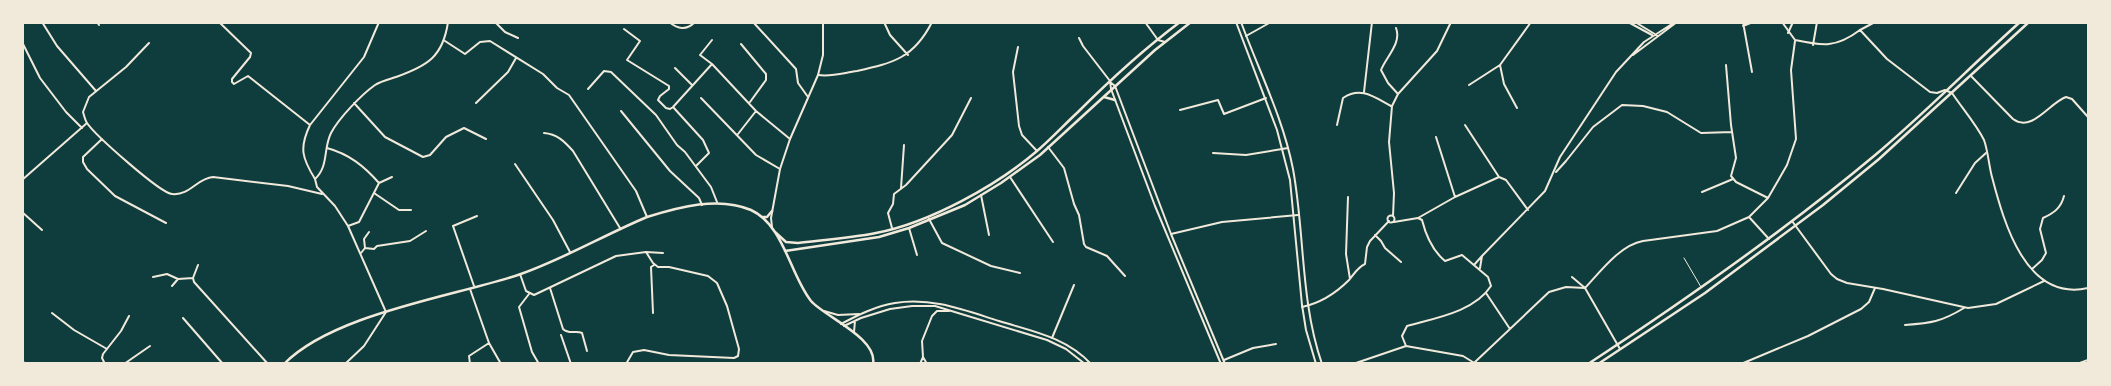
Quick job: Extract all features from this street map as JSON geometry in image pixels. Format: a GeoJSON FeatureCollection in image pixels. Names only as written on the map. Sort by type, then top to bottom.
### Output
{"type":"FeatureCollection","features":[{"type":"Feature","properties":{"kind":"main road"},"geometry":{"type":"LineString","coordinates":[[284,364],[310,344],[341,328],[386,312],[520,274],[620,228],[663,212],[717,202],[730,204],[752,210],[786,242],[798,243],[878,233],[964,201],[998,180],[1037,151],[1110,81],[1180,22]]}},
{"type":"Feature","properties":{"kind":"main road"},"geometry":{"type":"LineString","coordinates":[[785,251],[879,237],[910,228],[965,205],[1010,177],[1048,146],[1165,42],[1191,22]]}},
{"type":"Feature","properties":{"kind":"main road"},"geometry":{"type":"LineString","coordinates":[[1588,364],[1702,287],[1792,221],[1875,155],[2020,22]]}},
{"type":"Feature","properties":{"kind":"main road"},"geometry":{"type":"LineString","coordinates":[[1598,364],[1705,293],[1796,226],[1879,159],[2029,22]]}},
{"type":"Feature","properties":{"kind":"main road"},"geometry":{"type":"LineString","coordinates":[[1102,97],[1115,100]]}},
{"type":"Feature","properties":{"kind":"main road"},"geometry":{"type":"LineString","coordinates":[[760,217],[767,217],[772,211]]}},
{"type":"Feature","properties":{"kind":"main road"},"geometry":{"type":"LineString","coordinates":[[772,229],[785,251],[798,282],[812,302],[855,334],[872,351],[874,358],[872,364]]}},
{"type":"Feature","properties":{"kind":"street"},"geometry":{"type":"LineString","coordinates":[[42,22],[57,46],[96,91]]}},
{"type":"Feature","properties":{"kind":"street"},"geometry":{"type":"LineString","coordinates":[[345,364],[364,346],[386,312],[348,226],[335,206],[317,187],[316,179],[306,164],[302,148],[310,125],[364,57],[379,22]]}},
{"type":"Feature","properties":{"kind":"street"},"geometry":{"type":"LineString","coordinates":[[316,179],[323,172],[326,148],[331,132],[354,103],[376,84],[421,68],[432,59],[445,40],[448,22]]}},
{"type":"Feature","properties":{"kind":"street"},"geometry":{"type":"LineString","coordinates":[[495,22],[504,32],[518,38]]}},
{"type":"Feature","properties":{"kind":"street"},"geometry":{"type":"LineString","coordinates":[[668,22],[675,27],[683,28],[694,22]]}},
{"type":"Feature","properties":{"kind":"street"},"geometry":{"type":"LineString","coordinates":[[753,22],[796,69],[798,83],[808,97]]}},
{"type":"Feature","properties":{"kind":"street"},"geometry":{"type":"LineString","coordinates":[[772,229],[772,211],[780,169],[790,139],[818,75],[823,55],[823,22]]}},
{"type":"Feature","properties":{"kind":"street"},"geometry":{"type":"LineString","coordinates":[[884,22],[890,35],[908,55]]}},
{"type":"Feature","properties":{"kind":"street"},"geometry":{"type":"LineString","coordinates":[[818,75],[835,76],[878,67],[908,55],[925,36],[932,22]]}},
{"type":"Feature","properties":{"kind":"street"},"geometry":{"type":"LineString","coordinates":[[1145,22],[1158,40],[1165,42]]}},
{"type":"Feature","properties":{"kind":"street"},"geometry":{"type":"LineString","coordinates":[[1236,22],[1266,98],[1290,180],[1302,307],[1306,330],[1316,364]]}},
{"type":"Feature","properties":{"kind":"street"},"geometry":{"type":"LineString","coordinates":[[1241,22],[1288,148],[1296,188],[1310,325],[1322,364]]}},
{"type":"Feature","properties":{"kind":"street"},"geometry":{"type":"LineString","coordinates":[[1246,36],[1271,22]]}},
{"type":"Feature","properties":{"kind":"street"},"geometry":{"type":"LineString","coordinates":[[1364,92],[1372,22]]}},
{"type":"Feature","properties":{"kind":"street"},"geometry":{"type":"LineString","coordinates":[[1394,222],[1394,193],[1389,142],[1392,106],[1398,94],[1437,51],[1451,22]]}},
{"type":"Feature","properties":{"kind":"street"},"geometry":{"type":"LineString","coordinates":[[1469,85],[1500,65],[1531,22]]}},
{"type":"Feature","properties":{"kind":"street"},"geometry":{"type":"LineString","coordinates":[[1628,22],[1658,36]]}},
{"type":"Feature","properties":{"kind":"street"},"geometry":{"type":"LineString","coordinates":[[1635,22],[1654,35]]}},
{"type":"Feature","properties":{"kind":"street"},"geometry":{"type":"LineString","coordinates":[[1474,265],[1545,191],[1560,157],[1606,85],[1631,56],[1654,35],[1676,22]]}},
{"type":"Feature","properties":{"kind":"street"},"geometry":{"type":"LineString","coordinates":[[1631,56],[1639,52],[1676,22]]}},
{"type":"Feature","properties":{"kind":"street"},"geometry":{"type":"LineString","coordinates":[[1752,72],[1743,24],[1753,22]]}},
{"type":"Feature","properties":{"kind":"street"},"geometry":{"type":"LineString","coordinates":[[1782,22],[1788,33],[1795,40],[1813,45],[1835,44],[1875,22]]}},
{"type":"Feature","properties":{"kind":"street"},"geometry":{"type":"LineString","coordinates":[[1788,33],[1793,22]]}},
{"type":"Feature","properties":{"kind":"street"},"geometry":{"type":"LineString","coordinates":[[1813,45],[1817,22]]}},
{"type":"Feature","properties":{"kind":"street"},"geometry":{"type":"LineString","coordinates":[[221,23],[251,53],[250,57],[232,79],[232,82],[234,84],[248,76],[310,125]]}},
{"type":"Feature","properties":{"kind":"street"},"geometry":{"type":"LineString","coordinates":[[1396,28],[1398,34],[1395,45],[1381,70],[1388,83],[1398,94]]}},
{"type":"Feature","properties":{"kind":"street"},"geometry":{"type":"LineString","coordinates":[[624,30],[640,41],[627,60],[666,83],[669,89],[658,100],[666,108],[670,109],[712,64]]}},
{"type":"Feature","properties":{"kind":"street"},"geometry":{"type":"LineString","coordinates":[[1860,30],[1884,56],[1930,92],[1937,93],[1945,90],[1952,93],[1984,141],[1998,198],[2009,230],[2018,250],[2032,268],[2045,281],[2068,289],[2088,288]]}},
{"type":"Feature","properties":{"kind":"street"},"geometry":{"type":"LineString","coordinates":[[1079,38],[1083,46],[1115,86],[1171,234],[1224,362],[1253,348],[1276,344]]}},
{"type":"Feature","properties":{"kind":"street"},"geometry":{"type":"LineString","coordinates":[[445,40],[464,54],[480,42],[487,41],[542,74],[557,88],[572,98],[636,191],[647,217]]}},
{"type":"Feature","properties":{"kind":"street"},"geometry":{"type":"LineString","coordinates":[[712,40],[700,55],[712,64],[750,102],[756,111],[790,139]]}},
{"type":"Feature","properties":{"kind":"street"},"geometry":{"type":"LineString","coordinates":[[1352,364],[1406,346],[1462,356],[1475,363],[1549,292],[1566,287],[1585,288],[1632,244],[1717,231],[1749,217],[1768,198],[1787,165],[1796,139],[1791,70],[1795,40]]}},
{"type":"Feature","properties":{"kind":"street"},"geometry":{"type":"LineString","coordinates":[[22,42],[40,78],[66,112],[82,128]]}},
{"type":"Feature","properties":{"kind":"street"},"geometry":{"type":"LineString","coordinates":[[149,43],[126,66],[89,97],[83,112],[87,123],[102,139],[161,190],[170,194],[184,192],[205,179],[213,177],[288,186],[324,194]]}},
{"type":"Feature","properties":{"kind":"street"},"geometry":{"type":"LineString","coordinates":[[741,44],[766,74],[766,80],[750,102]]}},
{"type":"Feature","properties":{"kind":"street"},"geometry":{"type":"LineString","coordinates":[[1018,48],[1014,72],[1019,126],[1022,136],[1037,151]]}},
{"type":"Feature","properties":{"kind":"street"},"geometry":{"type":"LineString","coordinates":[[476,103],[508,72],[516,58]]}},
{"type":"Feature","properties":{"kind":"street"},"geometry":{"type":"LineString","coordinates":[[1500,65],[1504,84],[1517,108]]}},
{"type":"Feature","properties":{"kind":"street"},"geometry":{"type":"LineString","coordinates":[[1726,65],[1736,158],[1731,173],[1733,179],[1768,198]]}},
{"type":"Feature","properties":{"kind":"street"},"geometry":{"type":"LineString","coordinates":[[675,68],[692,85]]}},
{"type":"Feature","properties":{"kind":"street"},"geometry":{"type":"LineString","coordinates":[[588,89],[604,71],[610,71],[656,115],[664,129],[685,152],[712,187],[717,202]]}},
{"type":"Feature","properties":{"kind":"street"},"geometry":{"type":"LineString","coordinates":[[1971,76],[2020,123],[2029,123],[2062,98],[2067,97],[2071,98],[2088,117]]}},
{"type":"Feature","properties":{"kind":"street"},"geometry":{"type":"LineString","coordinates":[[1110,81],[1111,89],[1158,215],[1220,364]]}},
{"type":"Feature","properties":{"kind":"street"},"geometry":{"type":"LineString","coordinates":[[1336,125],[1343,98],[1351,93],[1364,92],[1392,106]]}},
{"type":"Feature","properties":{"kind":"street"},"geometry":{"type":"LineString","coordinates":[[701,98],[756,155],[780,169]]}},
{"type":"Feature","properties":{"kind":"street"},"geometry":{"type":"LineString","coordinates":[[892,228],[888,212],[893,204],[894,194],[952,135],[971,98]]}},
{"type":"Feature","properties":{"kind":"street"},"geometry":{"type":"LineString","coordinates":[[1180,110],[1218,100],[1224,114],[1266,98]]}},
{"type":"Feature","properties":{"kind":"street"},"geometry":{"type":"LineString","coordinates":[[354,103],[385,137],[423,157],[430,155],[446,137],[464,128],[486,139]]}},
{"type":"Feature","properties":{"kind":"street"},"geometry":{"type":"LineString","coordinates":[[1554,173],[1593,127],[1622,105],[1643,106],[1667,112],[1701,133],[1732,132]]}},
{"type":"Feature","properties":{"kind":"street"},"geometry":{"type":"LineString","coordinates":[[673,106],[703,140],[709,152],[695,167]]}},
{"type":"Feature","properties":{"kind":"street"},"geometry":{"type":"LineString","coordinates":[[621,111],[670,171],[699,198],[702,205]]}},
{"type":"Feature","properties":{"kind":"street"},"geometry":{"type":"LineString","coordinates":[[737,135],[756,111]]}},
{"type":"Feature","properties":{"kind":"street"},"geometry":{"type":"LineString","coordinates":[[22,180],[87,123]]}},
{"type":"Feature","properties":{"kind":"street"},"geometry":{"type":"LineString","coordinates":[[1465,125],[1500,178],[1506,180],[1528,210]]}},
{"type":"Feature","properties":{"kind":"street"},"geometry":{"type":"LineString","coordinates":[[544,133],[552,134],[564,141],[573,151],[620,228]]}},
{"type":"Feature","properties":{"kind":"street"},"geometry":{"type":"LineString","coordinates":[[1436,137],[1455,197]]}},
{"type":"Feature","properties":{"kind":"street"},"geometry":{"type":"LineString","coordinates":[[102,139],[83,157],[83,163],[87,169],[119,199],[166,224]]}},
{"type":"Feature","properties":{"kind":"street"},"geometry":{"type":"LineString","coordinates":[[902,188],[904,145]]}},
{"type":"Feature","properties":{"kind":"street"},"geometry":{"type":"LineString","coordinates":[[1048,146],[1064,168],[1079,215],[1084,244],[1086,247],[1108,256],[1125,276]]}},
{"type":"Feature","properties":{"kind":"street"},"geometry":{"type":"LineString","coordinates":[[326,148],[344,152],[366,168],[379,183]]}},
{"type":"Feature","properties":{"kind":"street"},"geometry":{"type":"LineString","coordinates":[[1213,153],[1246,155],[1288,148]]}},
{"type":"Feature","properties":{"kind":"street"},"geometry":{"type":"LineString","coordinates":[[2088,148],[2088,182]]}},
{"type":"Feature","properties":{"kind":"street"},"geometry":{"type":"LineString","coordinates":[[1956,193],[1974,163],[1986,153]]}},
{"type":"Feature","properties":{"kind":"street"},"geometry":{"type":"LineString","coordinates":[[516,164],[544,206],[570,252]]}},
{"type":"Feature","properties":{"kind":"street"},"geometry":{"type":"LineString","coordinates":[[348,226],[359,222],[379,183],[388,177],[392,177]]}},
{"type":"Feature","properties":{"kind":"street"},"geometry":{"type":"LineString","coordinates":[[1010,177],[1053,242]]}},
{"type":"Feature","properties":{"kind":"street"},"geometry":{"type":"LineString","coordinates":[[1389,221],[1394,222],[1418,218],[1455,197],[1500,178]]}},
{"type":"Feature","properties":{"kind":"street"},"geometry":{"type":"LineString","coordinates":[[1702,192],[1733,179]]}},
{"type":"Feature","properties":{"kind":"street"},"geometry":{"type":"LineString","coordinates":[[374,193],[399,210],[411,210]]}},
{"type":"Feature","properties":{"kind":"street"},"geometry":{"type":"LineString","coordinates":[[982,195],[989,235]]}},
{"type":"Feature","properties":{"kind":"street"},"geometry":{"type":"LineString","coordinates":[[2032,268],[2042,260],[2046,253],[2040,229],[2043,218],[2052,214],[2062,205],[2064,196]]}},
{"type":"Feature","properties":{"kind":"street"},"geometry":{"type":"LineString","coordinates":[[1348,197],[1346,254],[1350,279]]}},
{"type":"Feature","properties":{"kind":"street"},"geometry":{"type":"LineString","coordinates":[[22,212],[42,230]]}},
{"type":"Feature","properties":{"kind":"street"},"geometry":{"type":"LineString","coordinates":[[1171,234],[1222,222],[1298,215]]}},
{"type":"Feature","properties":{"kind":"street"},"geometry":{"type":"LineString","coordinates":[[475,288],[453,226],[477,216]]}},
{"type":"Feature","properties":{"kind":"street"},"geometry":{"type":"LineString","coordinates":[[1302,307],[1330,297],[1350,279],[1360,266],[1366,264],[1368,247],[1389,221],[1388,218],[1393,216]]}},
{"type":"Feature","properties":{"kind":"street"},"geometry":{"type":"LineString","coordinates":[[1749,217],[1769,239]]}},
{"type":"Feature","properties":{"kind":"street"},"geometry":{"type":"LineString","coordinates":[[1406,346],[1402,336],[1407,326],[1454,312],[1470,304],[1486,293],[1491,282],[1480,268],[1462,255],[1445,261],[1439,257],[1425,234],[1422,220],[1418,218]]}},
{"type":"Feature","properties":{"kind":"street"},"geometry":{"type":"LineString","coordinates":[[929,219],[942,243],[991,266],[1020,273]]}},
{"type":"Feature","properties":{"kind":"street"},"geometry":{"type":"LineString","coordinates":[[1792,221],[1837,279],[1847,284],[1876,287],[1950,303],[1964,308],[1982,308],[1996,304],[2045,281]]}},
{"type":"Feature","properties":{"kind":"street"},"geometry":{"type":"LineString","coordinates":[[910,228],[917,255]]}},
{"type":"Feature","properties":{"kind":"street"},"geometry":{"type":"LineString","coordinates":[[365,248],[374,248],[410,240],[426,231]]}},
{"type":"Feature","properties":{"kind":"street"},"geometry":{"type":"LineString","coordinates":[[361,253],[365,248],[364,239],[369,232]]}},
{"type":"Feature","properties":{"kind":"street"},"geometry":{"type":"LineString","coordinates":[[1375,236],[1401,262]]}},
{"type":"Feature","properties":{"kind":"street"},"geometry":{"type":"LineString","coordinates":[[626,364],[634,352],[644,350],[669,355],[734,358],[738,356],[739,349],[734,330],[717,283],[708,276],[669,267],[660,267],[654,264],[646,252]]}},
{"type":"Feature","properties":{"kind":"street"},"geometry":{"type":"LineString","coordinates":[[520,274],[525,290],[529,294],[534,295],[616,256],[646,252],[663,253]]}},
{"type":"Feature","properties":{"kind":"street"},"geometry":{"type":"LineString","coordinates":[[1480,268],[1482,256]]}},
{"type":"Feature","properties":{"kind":"street"},"geometry":{"type":"LineString","coordinates":[[1684,258],[1702,287]]}},
{"type":"Feature","properties":{"kind":"street"},"geometry":{"type":"LineString","coordinates":[[192,278],[198,264]]}},
{"type":"Feature","properties":{"kind":"street"},"geometry":{"type":"LineString","coordinates":[[653,313],[651,267],[654,264]]}},
{"type":"Feature","properties":{"kind":"street"},"geometry":{"type":"LineString","coordinates":[[153,277],[167,274],[178,279],[192,278]]}},
{"type":"Feature","properties":{"kind":"street"},"geometry":{"type":"LineString","coordinates":[[192,278],[268,364]]}},
{"type":"Feature","properties":{"kind":"street"},"geometry":{"type":"LineString","coordinates":[[1572,278],[1585,288],[1620,349]]}},
{"type":"Feature","properties":{"kind":"street"},"geometry":{"type":"LineString","coordinates":[[172,286],[178,279]]}},
{"type":"Feature","properties":{"kind":"street"},"geometry":{"type":"LineString","coordinates":[[1052,338],[1074,285]]}},
{"type":"Feature","properties":{"kind":"street"},"geometry":{"type":"LineString","coordinates":[[1741,364],[1808,336],[1828,324],[1861,309],[1869,302],[1876,287]]}},
{"type":"Feature","properties":{"kind":"street"},"geometry":{"type":"LineString","coordinates":[[550,288],[563,329],[568,332],[582,334],[587,351]]}},
{"type":"Feature","properties":{"kind":"street"},"geometry":{"type":"LineString","coordinates":[[470,289],[488,343],[501,364]]}},
{"type":"Feature","properties":{"kind":"street"},"geometry":{"type":"LineString","coordinates":[[1486,293],[1510,329]]}},
{"type":"Feature","properties":{"kind":"street"},"geometry":{"type":"LineString","coordinates":[[529,294],[519,307],[532,352],[539,364]]}},
{"type":"Feature","properties":{"kind":"street"},"geometry":{"type":"LineString","coordinates":[[843,325],[861,314],[894,303],[936,303],[1052,338],[1076,350],[1091,364]]}},
{"type":"Feature","properties":{"kind":"street"},"geometry":{"type":"LineString","coordinates":[[843,325],[885,310],[912,306],[935,306],[1052,342],[1066,349],[1085,364]]}},
{"type":"Feature","properties":{"kind":"street"},"geometry":{"type":"LineString","coordinates":[[1904,326],[1933,323],[1949,317],[1964,308]]}},
{"type":"Feature","properties":{"kind":"street"},"geometry":{"type":"LineString","coordinates":[[821,309],[838,315],[861,314]]}},
{"type":"Feature","properties":{"kind":"street"},"geometry":{"type":"LineString","coordinates":[[920,364],[922,341],[932,316],[937,312],[955,311]]}},
{"type":"Feature","properties":{"kind":"street"},"geometry":{"type":"LineString","coordinates":[[52,313],[74,330],[107,349]]}},
{"type":"Feature","properties":{"kind":"street"},"geometry":{"type":"LineString","coordinates":[[105,364],[102,355],[129,316]]}},
{"type":"Feature","properties":{"kind":"street"},"geometry":{"type":"LineString","coordinates":[[183,318],[223,364]]}},
{"type":"Feature","properties":{"kind":"street"},"geometry":{"type":"LineString","coordinates":[[855,321],[855,334]]}},
{"type":"Feature","properties":{"kind":"street"},"geometry":{"type":"LineString","coordinates":[[561,335],[571,364]]}},
{"type":"Feature","properties":{"kind":"street"},"geometry":{"type":"LineString","coordinates":[[470,364],[469,356],[488,343]]}},
{"type":"Feature","properties":{"kind":"street"},"geometry":{"type":"LineString","coordinates":[[124,364],[150,346]]}},
{"type":"Feature","properties":{"kind":"street"},"geometry":{"type":"LineString","coordinates":[[922,357],[927,364]]}},
{"type":"Feature","properties":{"kind":"street"},"geometry":{"type":"LineString","coordinates":[[2077,364],[2088,360]]}},
{"type":"Feature","properties":{"kind":"street"},"geometry":{"type":"LineString","coordinates":[[22,361],[26,364]]}}]}
